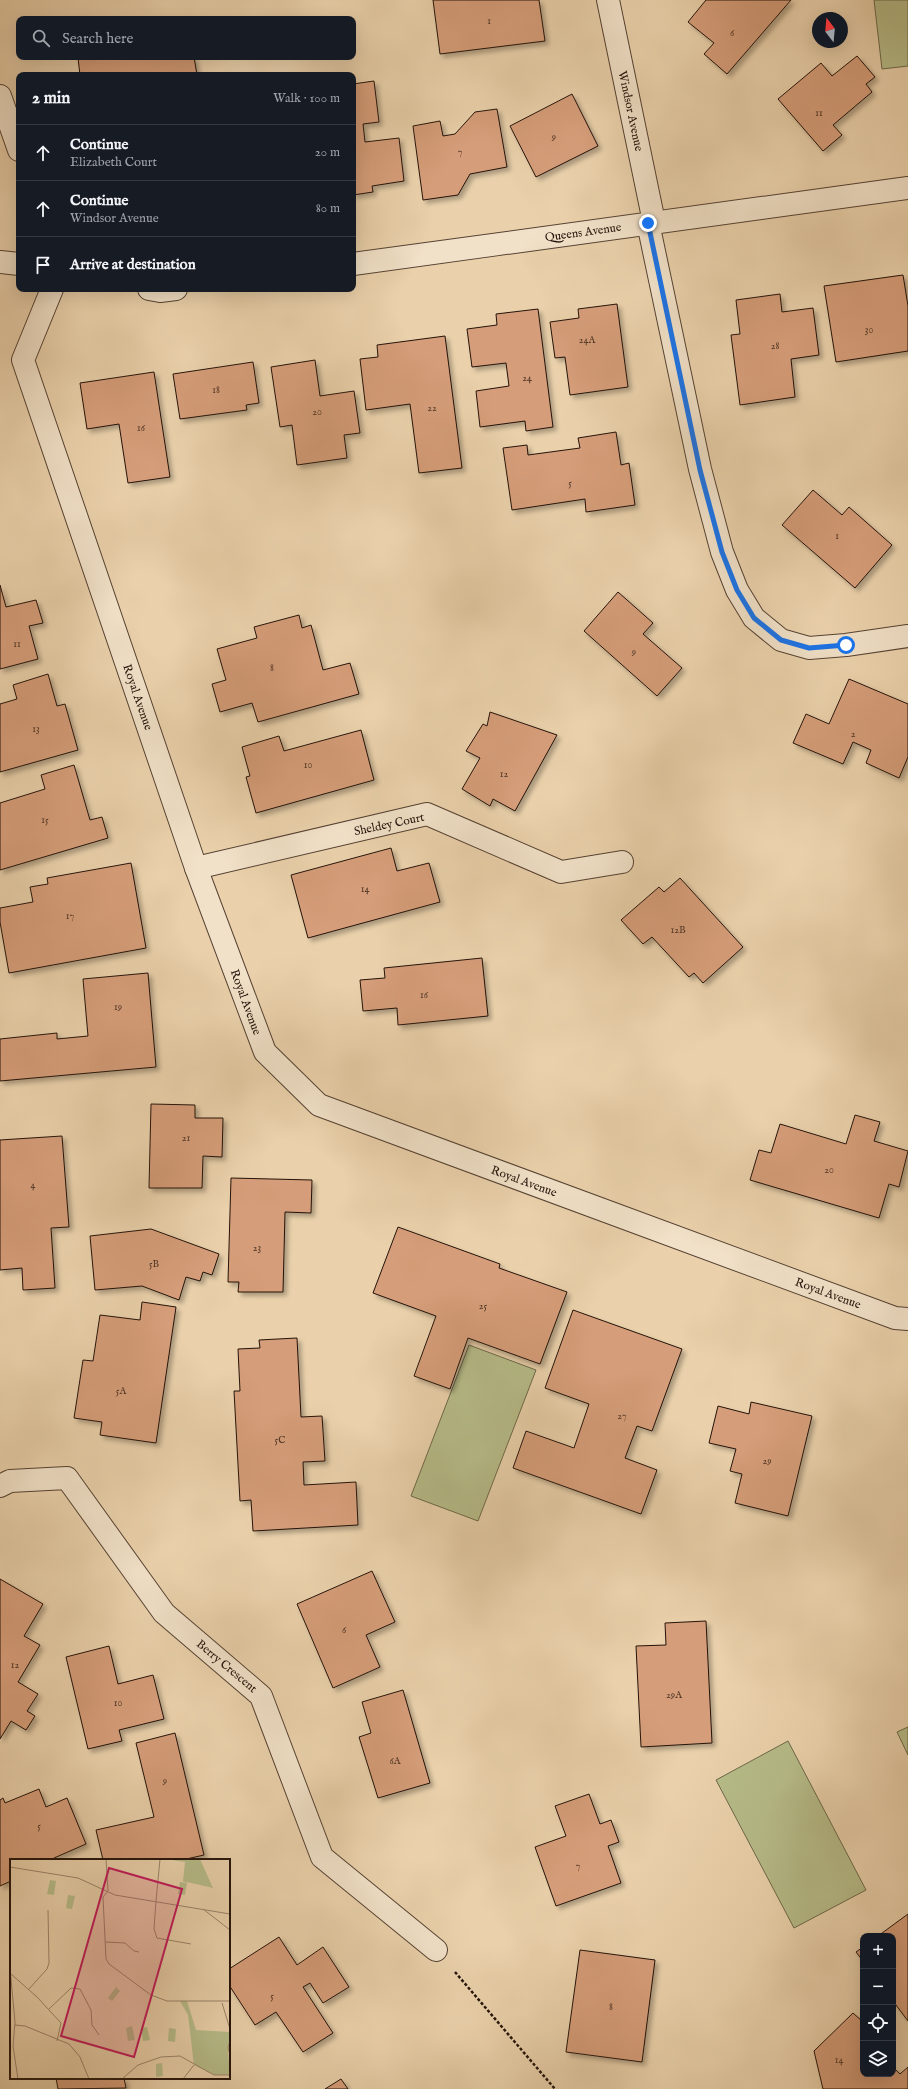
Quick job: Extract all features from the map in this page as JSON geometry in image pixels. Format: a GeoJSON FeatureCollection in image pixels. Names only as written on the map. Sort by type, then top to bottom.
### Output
{"type":"FeatureCollection","features":[{"type":"Feature","properties":{"kind":"street","name":"Windsor Avenue"},"geometry":{"type":"LineString","coordinates":[[608,0],[700,470],[722,552],[737,590],[754,618],[781,640],[809,648],[846,645],[908,636]]}},
{"type":"Feature","properties":{"kind":"street"},"geometry":{"type":"LineString","coordinates":[[0,96],[16,141]]}},
{"type":"Feature","properties":{"kind":"street","name":"Queens Avenue"},"geometry":{"type":"LineString","coordinates":[[356,264],[908,188]]}},
{"type":"Feature","properties":{"kind":"street"},"geometry":{"type":"LineString","coordinates":[[0,262],[16,264]]}},
{"type":"Feature","properties":{"kind":"street","name":"Royal Avenue"},"geometry":{"type":"LineString","coordinates":[[51,292],[23,360],[196,868],[265,1052],[319,1105],[895,1318],[908,1319]]}},
{"type":"Feature","properties":{"kind":"street","name":"Sheldey Court"},"geometry":{"type":"LineString","coordinates":[[196,868],[427,814],[560,872],[622,862]]}},
{"type":"Feature","properties":{"kind":"street","name":"Berry Crescent"},"geometry":{"type":"LineString","coordinates":[[0,1486],[10,1481],[67,1478],[164,1613],[261,1696],[322,1857],[436,1950]]}},
{"type":"Feature","properties":{"kind":"path"},"geometry":{"type":"LineString","coordinates":[[436,1950],[555,2089]]}},
{"type":"Feature","properties":{"kind":"green space"},"geometry":{"type":"Polygon","coordinates":[[[874,0],[908,0],[908,66],[882,69],[874,0]]]}},
{"type":"Feature","properties":{"kind":"green space"},"geometry":{"type":"Polygon","coordinates":[[[469,1345],[536,1370],[478,1521],[411,1496],[469,1345]]]}},
{"type":"Feature","properties":{"kind":"green space"},"geometry":{"type":"Polygon","coordinates":[[[908,1727],[908,1755],[897,1732],[908,1727]]]}},
{"type":"Feature","properties":{"kind":"green space"},"geometry":{"type":"Polygon","coordinates":[[[788,1741],[866,1890],[794,1928],[716,1780],[788,1741]]]}},
{"type":"Feature","properties":{"kind":"building"},"geometry":{"type":"Polygon","coordinates":[[[433,0],[539,0],[545,41],[440,54],[433,0]]]}},
{"type":"Feature","properties":{"kind":"building"},"geometry":{"type":"Polygon","coordinates":[[[706,0],[791,0],[727,74],[704,54],[714,43],[688,22],[706,0]]]}},
{"type":"Feature","properties":{"kind":"building"},"geometry":{"type":"Polygon","coordinates":[[[857,56],[875,77],[866,84],[872,92],[833,125],[842,135],[823,151],[778,99],[821,63],[832,76],[857,56]]]}},
{"type":"Feature","properties":{"kind":"building"},"geometry":{"type":"Polygon","coordinates":[[[78,60],[194,60],[196,72],[80,72],[78,60]]]}},
{"type":"Feature","properties":{"kind":"building"},"geometry":{"type":"Polygon","coordinates":[[[374,81],[379,122],[363,124],[365,142],[399,138],[404,181],[372,186],[373,192],[356,195],[356,84],[374,81]]]}},
{"type":"Feature","properties":{"kind":"building"},"geometry":{"type":"Polygon","coordinates":[[[572,94],[598,146],[536,177],[510,126],[572,94]]]}},
{"type":"Feature","properties":{"kind":"building"},"geometry":{"type":"Polygon","coordinates":[[[497,109],[507,167],[470,174],[458,195],[423,200],[413,126],[440,121],[443,136],[455,134],[475,112],[497,109]]]}},
{"type":"Feature","properties":{"kind":"building"},"geometry":{"type":"Polygon","coordinates":[[[903,275],[908,306],[908,351],[836,362],[824,286],[903,275]]]}},
{"type":"Feature","properties":{"kind":"building"},"geometry":{"type":"Polygon","coordinates":[[[780,294],[782,312],[813,308],[819,355],[791,359],[795,397],[740,405],[731,335],[740,334],[736,300],[780,294]]]}},
{"type":"Feature","properties":{"kind":"building"},"geometry":{"type":"Polygon","coordinates":[[[617,304],[628,387],[570,395],[565,357],[555,358],[550,322],[579,318],[578,309],[617,304]]]}},
{"type":"Feature","properties":{"kind":"building"},"geometry":{"type":"Polygon","coordinates":[[[538,309],[553,427],[526,431],[525,421],[480,427],[476,391],[509,386],[506,363],[472,367],[467,329],[497,325],[496,314],[538,309]]]}},
{"type":"Feature","properties":{"kind":"building"},"geometry":{"type":"Polygon","coordinates":[[[445,336],[462,468],[419,473],[410,404],[366,410],[360,359],[378,357],[377,345],[445,336]]]}},
{"type":"Feature","properties":{"kind":"building"},"geometry":{"type":"Polygon","coordinates":[[[315,360],[320,396],[354,391],[360,433],[344,435],[347,458],[297,465],[292,425],[280,427],[271,367],[315,360]]]}},
{"type":"Feature","properties":{"kind":"building"},"geometry":{"type":"Polygon","coordinates":[[[253,362],[259,403],[246,405],[247,410],[180,419],[173,374],[253,362]]]}},
{"type":"Feature","properties":{"kind":"building"},"geometry":{"type":"Polygon","coordinates":[[[154,372],[170,477],[128,483],[119,424],[87,429],[80,383],[154,372]]]}},
{"type":"Feature","properties":{"kind":"building"},"geometry":{"type":"Polygon","coordinates":[[[616,432],[621,465],[629,463],[635,505],[586,512],[585,499],[512,510],[503,448],[527,445],[528,455],[580,448],[578,438],[616,432]]]}},
{"type":"Feature","properties":{"kind":"building"},"geometry":{"type":"Polygon","coordinates":[[[813,490],[842,515],[849,507],[892,545],[855,588],[782,525],[813,490]]]}},
{"type":"Feature","properties":{"kind":"building"},"geometry":{"type":"Polygon","coordinates":[[[0,585],[6,607],[36,600],[43,623],[29,626],[38,659],[0,669],[0,585]]]}},
{"type":"Feature","properties":{"kind":"building"},"geometry":{"type":"Polygon","coordinates":[[[618,592],[653,623],[643,634],[682,668],[657,696],[584,631],[618,592]]]}},
{"type":"Feature","properties":{"kind":"building"},"geometry":{"type":"Polygon","coordinates":[[[299,615],[302,628],[311,625],[323,670],[350,663],[359,694],[258,722],[252,703],[220,712],[212,684],[226,680],[217,649],[257,638],[254,627],[299,615]]]}},
{"type":"Feature","properties":{"kind":"building"},"geometry":{"type":"Polygon","coordinates":[[[48,674],[57,706],[65,704],[78,750],[0,772],[0,704],[17,699],[13,685],[48,674]]]}},
{"type":"Feature","properties":{"kind":"building"},"geometry":{"type":"Polygon","coordinates":[[[849,679],[908,704],[908,757],[899,778],[866,763],[871,750],[853,742],[843,764],[793,743],[806,714],[829,724],[849,679]]]}},
{"type":"Feature","properties":{"kind":"building"},"geometry":{"type":"Polygon","coordinates":[[[490,712],[557,735],[515,811],[493,799],[490,806],[462,789],[480,758],[466,751],[483,724],[487,726],[490,712]]]}},
{"type":"Feature","properties":{"kind":"building"},"geometry":{"type":"Polygon","coordinates":[[[361,730],[374,780],[256,813],[246,777],[250,776],[242,747],[279,736],[284,751],[361,730]]]}},
{"type":"Feature","properties":{"kind":"building"},"geometry":{"type":"Polygon","coordinates":[[[74,765],[90,820],[102,817],[108,838],[0,870],[0,803],[45,789],[41,775],[74,765]]]}},
{"type":"Feature","properties":{"kind":"building"},"geometry":{"type":"Polygon","coordinates":[[[391,848],[397,871],[429,863],[440,902],[308,938],[291,875],[391,848]]]}},
{"type":"Feature","properties":{"kind":"building"},"geometry":{"type":"Polygon","coordinates":[[[131,863],[146,948],[9,973],[0,922],[0,908],[33,902],[30,887],[48,884],[47,878],[131,863]]]}},
{"type":"Feature","properties":{"kind":"building"},"geometry":{"type":"Polygon","coordinates":[[[680,878],[743,947],[703,983],[694,973],[689,977],[652,937],[643,944],[621,920],[659,887],[664,892],[680,878]]]}},
{"type":"Feature","properties":{"kind":"building"},"geometry":{"type":"Polygon","coordinates":[[[482,958],[488,1016],[398,1025],[397,1008],[363,1011],[360,980],[385,978],[384,968],[482,958]]]}},
{"type":"Feature","properties":{"kind":"building"},"geometry":{"type":"Polygon","coordinates":[[[148,973],[156,1067],[0,1081],[0,1039],[57,1033],[57,1039],[88,1036],[83,979],[148,973]]]}},
{"type":"Feature","properties":{"kind":"building"},"geometry":{"type":"Polygon","coordinates":[[[151,1104],[195,1105],[195,1118],[223,1118],[222,1157],[203,1156],[202,1188],[149,1188],[151,1104]]]}},
{"type":"Feature","properties":{"kind":"building"},"geometry":{"type":"Polygon","coordinates":[[[855,1115],[880,1122],[874,1141],[908,1151],[899,1187],[889,1184],[879,1218],[750,1180],[759,1150],[771,1153],[780,1124],[846,1144],[855,1115]]]}},
{"type":"Feature","properties":{"kind":"building"},"geometry":{"type":"Polygon","coordinates":[[[62,1136],[69,1227],[51,1228],[55,1288],[23,1290],[22,1268],[0,1270],[0,1140],[62,1136]]]}},
{"type":"Feature","properties":{"kind":"building"},"geometry":{"type":"Polygon","coordinates":[[[231,1178],[312,1180],[311,1213],[285,1212],[283,1292],[238,1292],[239,1282],[228,1282],[231,1178]]]}},
{"type":"Feature","properties":{"kind":"building"},"geometry":{"type":"Polygon","coordinates":[[[398,1227],[500,1264],[499,1268],[567,1292],[540,1364],[468,1338],[450,1389],[414,1376],[436,1316],[373,1293],[398,1227]]]}},
{"type":"Feature","properties":{"kind":"building"},"geometry":{"type":"Polygon","coordinates":[[[151,1229],[219,1254],[212,1275],[203,1272],[200,1281],[186,1277],[179,1300],[142,1286],[95,1290],[90,1236],[151,1229]]]}},
{"type":"Feature","properties":{"kind":"building"},"geometry":{"type":"Polygon","coordinates":[[[142,1302],[176,1307],[156,1443],[100,1435],[102,1422],[74,1418],[83,1360],[93,1361],[100,1315],[140,1320],[142,1302]]]}},
{"type":"Feature","properties":{"kind":"building"},"geometry":{"type":"Polygon","coordinates":[[[573,1310],[682,1349],[652,1431],[637,1426],[625,1458],[657,1470],[641,1514],[513,1468],[526,1431],[574,1448],[589,1404],[545,1388],[573,1310]]]}},
{"type":"Feature","properties":{"kind":"building"},"geometry":{"type":"Polygon","coordinates":[[[297,1338],[301,1417],[322,1416],[325,1461],[303,1462],[304,1485],[356,1482],[358,1525],[253,1531],[251,1500],[240,1501],[234,1391],[240,1391],[238,1349],[260,1348],[259,1340],[297,1338]]]}},
{"type":"Feature","properties":{"kind":"building"},"geometry":{"type":"Polygon","coordinates":[[[751,1402],[812,1416],[788,1516],[735,1503],[742,1474],[730,1471],[736,1449],[709,1443],[718,1406],[749,1414],[751,1402]]]}},
{"type":"Feature","properties":{"kind":"building"},"geometry":{"type":"Polygon","coordinates":[[[372,1571],[395,1622],[366,1635],[380,1667],[333,1688],[297,1604],[372,1571]]]}},
{"type":"Feature","properties":{"kind":"building"},"geometry":{"type":"Polygon","coordinates":[[[0,1579],[43,1604],[24,1636],[40,1645],[18,1682],[38,1694],[27,1711],[35,1716],[26,1730],[11,1721],[0,1739],[0,1579]]]}},
{"type":"Feature","properties":{"kind":"building"},"geometry":{"type":"Polygon","coordinates":[[[706,1621],[712,1743],[641,1747],[636,1646],[666,1645],[665,1623],[706,1621]]]}},
{"type":"Feature","properties":{"kind":"building"},"geometry":{"type":"Polygon","coordinates":[[[109,1646],[118,1684],[153,1675],[164,1719],[119,1730],[122,1741],[88,1749],[66,1657],[109,1646]]]}},
{"type":"Feature","properties":{"kind":"building"},"geometry":{"type":"Polygon","coordinates":[[[403,1690],[430,1783],[378,1798],[359,1737],[371,1733],[362,1702],[403,1690]]]}},
{"type":"Feature","properties":{"kind":"building"},"geometry":{"type":"Polygon","coordinates":[[[175,1733],[204,1855],[186,1859],[103,1859],[96,1830],[154,1817],[136,1743],[175,1733]]]}},
{"type":"Feature","properties":{"kind":"building"},"geometry":{"type":"Polygon","coordinates":[[[39,1789],[46,1807],[67,1798],[86,1844],[54,1859],[10,1859],[10,1881],[0,1886],[0,1800],[3,1798],[5,1803],[39,1789]]]}},
{"type":"Feature","properties":{"kind":"building"},"geometry":{"type":"Polygon","coordinates":[[[589,1794],[600,1824],[611,1820],[619,1842],[608,1846],[621,1883],[556,1906],[535,1847],[566,1836],[555,1806],[589,1794]]]}},
{"type":"Feature","properties":{"kind":"building"},"geometry":{"type":"Polygon","coordinates":[[[908,1914],[908,2021],[896,2005],[896,1933],[882,1933],[908,1914]]]}},
{"type":"Feature","properties":{"kind":"building"},"geometry":{"type":"Polygon","coordinates":[[[279,1937],[297,1965],[323,1947],[349,1987],[323,2003],[310,1983],[303,1987],[333,2033],[303,2052],[276,2012],[255,2025],[230,1987],[230,1968],[279,1937]]]}},
{"type":"Feature","properties":{"kind":"building"},"geometry":{"type":"Polygon","coordinates":[[[860,1949],[860,1957],[856,1952],[860,1949]]]}},
{"type":"Feature","properties":{"kind":"building"},"geometry":{"type":"Polygon","coordinates":[[[580,1950],[655,1960],[642,2062],[566,2052],[580,1950]]]}},
{"type":"Feature","properties":{"kind":"building"},"geometry":{"type":"Polygon","coordinates":[[[853,2013],[860,2019],[860,2077],[896,2077],[896,2070],[900,2074],[908,2067],[908,2089],[823,2089],[814,2051],[853,2013]]]}},
{"type":"Feature","properties":{"kind":"building"},"geometry":{"type":"Polygon","coordinates":[[[56,2079],[124,2079],[126,2088],[58,2089],[56,2079]]]}},
{"type":"Feature","properties":{"kind":"building"},"geometry":{"type":"Polygon","coordinates":[[[341,2079],[348,2089],[325,2089],[341,2079]]]}},
{"type":"Feature","properties":{"kind":"route"},"geometry":{"type":"LineString","coordinates":[[648,223],[700,470],[722,552],[737,590],[754,618],[781,640],[809,648],[846,645]]}}]}
